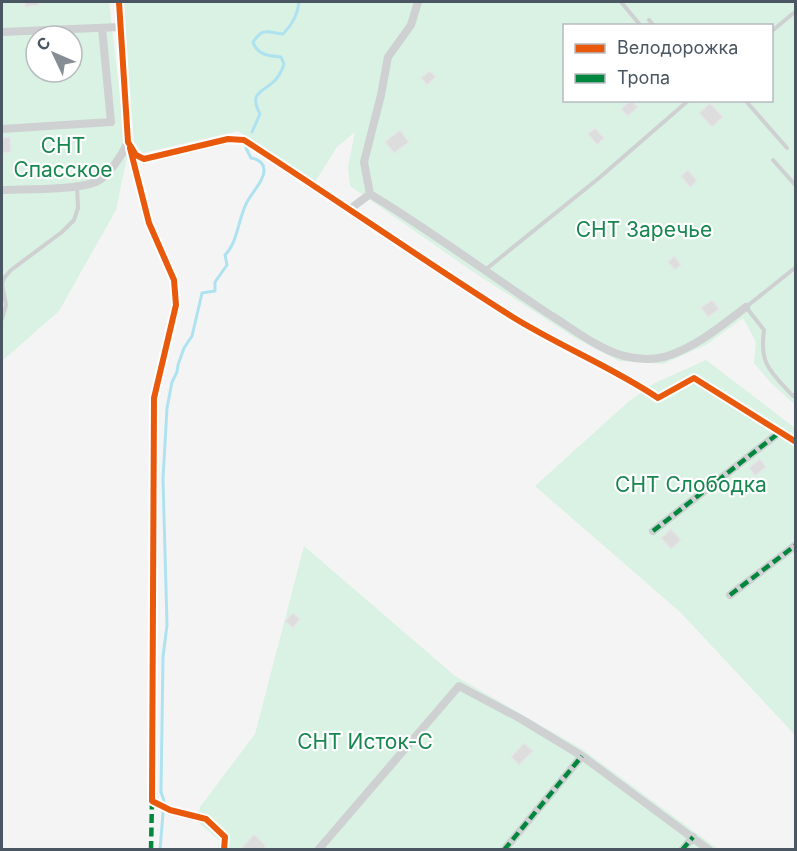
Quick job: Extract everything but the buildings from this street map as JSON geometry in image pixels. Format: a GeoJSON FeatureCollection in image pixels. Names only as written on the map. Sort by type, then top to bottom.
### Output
{"type":"FeatureCollection","features":[{"type":"Feature","properties":{"kind":"street"},"geometry":{"type":"LineString","coordinates":[[119,2],[129,145],[149,223],[174,280],[176,305],[154,399],[152,801],[170,810],[206,819],[225,837],[224,849]]}},
{"type":"Feature","properties":{"kind":"street"},"geometry":{"type":"LineString","coordinates":[[418,2],[411,25],[388,57],[364,162],[370,194],[407,216],[509,288],[581,334],[622,356],[639,359],[664,357],[696,343],[746,307]]}},
{"type":"Feature","properties":{"kind":"street"},"geometry":{"type":"LineString","coordinates":[[2,32],[120,27]]}},
{"type":"Feature","properties":{"kind":"street"},"geometry":{"type":"LineString","coordinates":[[2,129],[111,122],[102,28]]}},
{"type":"Feature","properties":{"kind":"street"},"geometry":{"type":"LineString","coordinates":[[129,145],[136,154],[144,159],[228,139],[244,140],[513,317],[582,357],[635,382],[658,398],[694,378],[795,442]]}},
{"type":"Feature","properties":{"kind":"street"},"geometry":{"type":"LineString","coordinates":[[2,190],[77,186],[97,181],[129,145]]}},
{"type":"Feature","properties":{"kind":"street"},"geometry":{"type":"LineString","coordinates":[[350,209],[370,194]]}},
{"type":"Feature","properties":{"kind":"street"},"geometry":{"type":"LineString","coordinates":[[653,531],[780,432]]}},
{"type":"Feature","properties":{"kind":"street"},"geometry":{"type":"LineString","coordinates":[[730,595],[795,545]]}},
{"type":"Feature","properties":{"kind":"street"},"geometry":{"type":"LineString","coordinates":[[318,849],[459,686],[521,718],[582,756],[709,849]]}},
{"type":"Feature","properties":{"kind":"street"},"geometry":{"type":"LineString","coordinates":[[504,849],[582,756]]}},
{"type":"Feature","properties":{"kind":"street"},"geometry":{"type":"LineString","coordinates":[[682,849],[693,837]]}},
{"type":"Feature","properties":{"kind":"lane"},"geometry":{"type":"LineString","coordinates":[[621,2],[639,24]]}},
{"type":"Feature","properties":{"kind":"lane"},"geometry":{"type":"LineString","coordinates":[[773,29],[795,11]]}},
{"type":"Feature","properties":{"kind":"lane"},"geometry":{"type":"LineString","coordinates":[[649,20],[652,24]]}},
{"type":"Feature","properties":{"kind":"lane"},"geometry":{"type":"LineString","coordinates":[[485,270],[687,102]]}},
{"type":"Feature","properties":{"kind":"lane"},"geometry":{"type":"LineString","coordinates":[[747,102],[787,148]]}},
{"type":"Feature","properties":{"kind":"lane"},"geometry":{"type":"LineString","coordinates":[[773,160],[795,186]]}},
{"type":"Feature","properties":{"kind":"lane"},"geometry":{"type":"LineString","coordinates":[[2,319],[6,305],[4,278],[74,220],[78,208],[77,186]]}},
{"type":"Feature","properties":{"kind":"lane"},"geometry":{"type":"LineString","coordinates":[[795,267],[746,307],[764,330],[762,345],[764,362],[795,396]]}},
{"type":"Feature","properties":{"kind":"green space","name":"СНТ Спасское"},"geometry":{"type":"Polygon","coordinates":[[[2,2],[109,2],[127,157],[116,210],[59,311],[2,361],[2,2]]]}},
{"type":"Feature","properties":{"kind":"green space","name":"СНТ Заречье"},"geometry":{"type":"Polygon","coordinates":[[[123,2],[795,2],[795,405],[771,383],[754,363],[756,342],[743,318],[706,345],[663,364],[619,361],[575,338],[472,271],[350,186],[348,167],[355,132],[337,147],[315,182],[238,131],[142,153],[134,142],[123,2]]]}},
{"type":"Feature","properties":{"kind":"green space","name":"СНТ Слободка"},"geometry":{"type":"Polygon","coordinates":[[[706,360],[795,428],[795,735],[680,612],[535,486],[628,402],[655,383],[706,360]]]}},
{"type":"Feature","properties":{"kind":"green space","name":"СНТ Исток-С"},"geometry":{"type":"Polygon","coordinates":[[[304,546],[455,676],[582,749],[718,849],[218,849],[219,840],[198,822],[200,807],[255,734],[304,546]]]}},
{"type":"Feature","properties":{"kind":"waterway"},"geometry":{"type":"LineString","coordinates":[[252,132],[260,114],[256,104],[257,96],[275,80],[284,64],[281,57],[257,50],[253,42],[263,32],[283,34],[294,19],[299,2]]}},
{"type":"Feature","properties":{"kind":"waterway"},"geometry":{"type":"LineString","coordinates":[[160,850],[164,801],[161,792],[163,657],[167,625],[163,479],[167,408],[172,382],[184,348],[192,336],[202,293],[215,291],[215,282],[227,265],[225,255],[233,244],[244,209],[264,173],[261,163],[251,158],[246,148]]}},
{"type":"Feature","properties":{"kind":"marked path"},"geometry":{"type":"LineString","coordinates":[[653,531],[780,432]]}},
{"type":"Feature","properties":{"kind":"marked path"},"geometry":{"type":"LineString","coordinates":[[730,595],[796,545]]}},
{"type":"Feature","properties":{"kind":"marked path"},"geometry":{"type":"LineString","coordinates":[[504,850],[582,756]]}},
{"type":"Feature","properties":{"kind":"marked path"},"geometry":{"type":"LineString","coordinates":[[151,850],[152,801]]}},
{"type":"Feature","properties":{"kind":"marked path"},"geometry":{"type":"LineString","coordinates":[[682,850],[693,837]]}},
{"type":"Feature","properties":{"kind":"cycle path"},"geometry":{"type":"LineString","coordinates":[[119,2],[128,142],[136,155],[144,159],[228,139],[244,140],[511,316],[658,398],[694,378],[796,442]]}},
{"type":"Feature","properties":{"kind":"cycle path"},"geometry":{"type":"LineString","coordinates":[[130,148],[149,223],[174,280],[176,305],[154,398],[152,801],[170,810],[206,819],[225,837],[224,850]]}}]}
